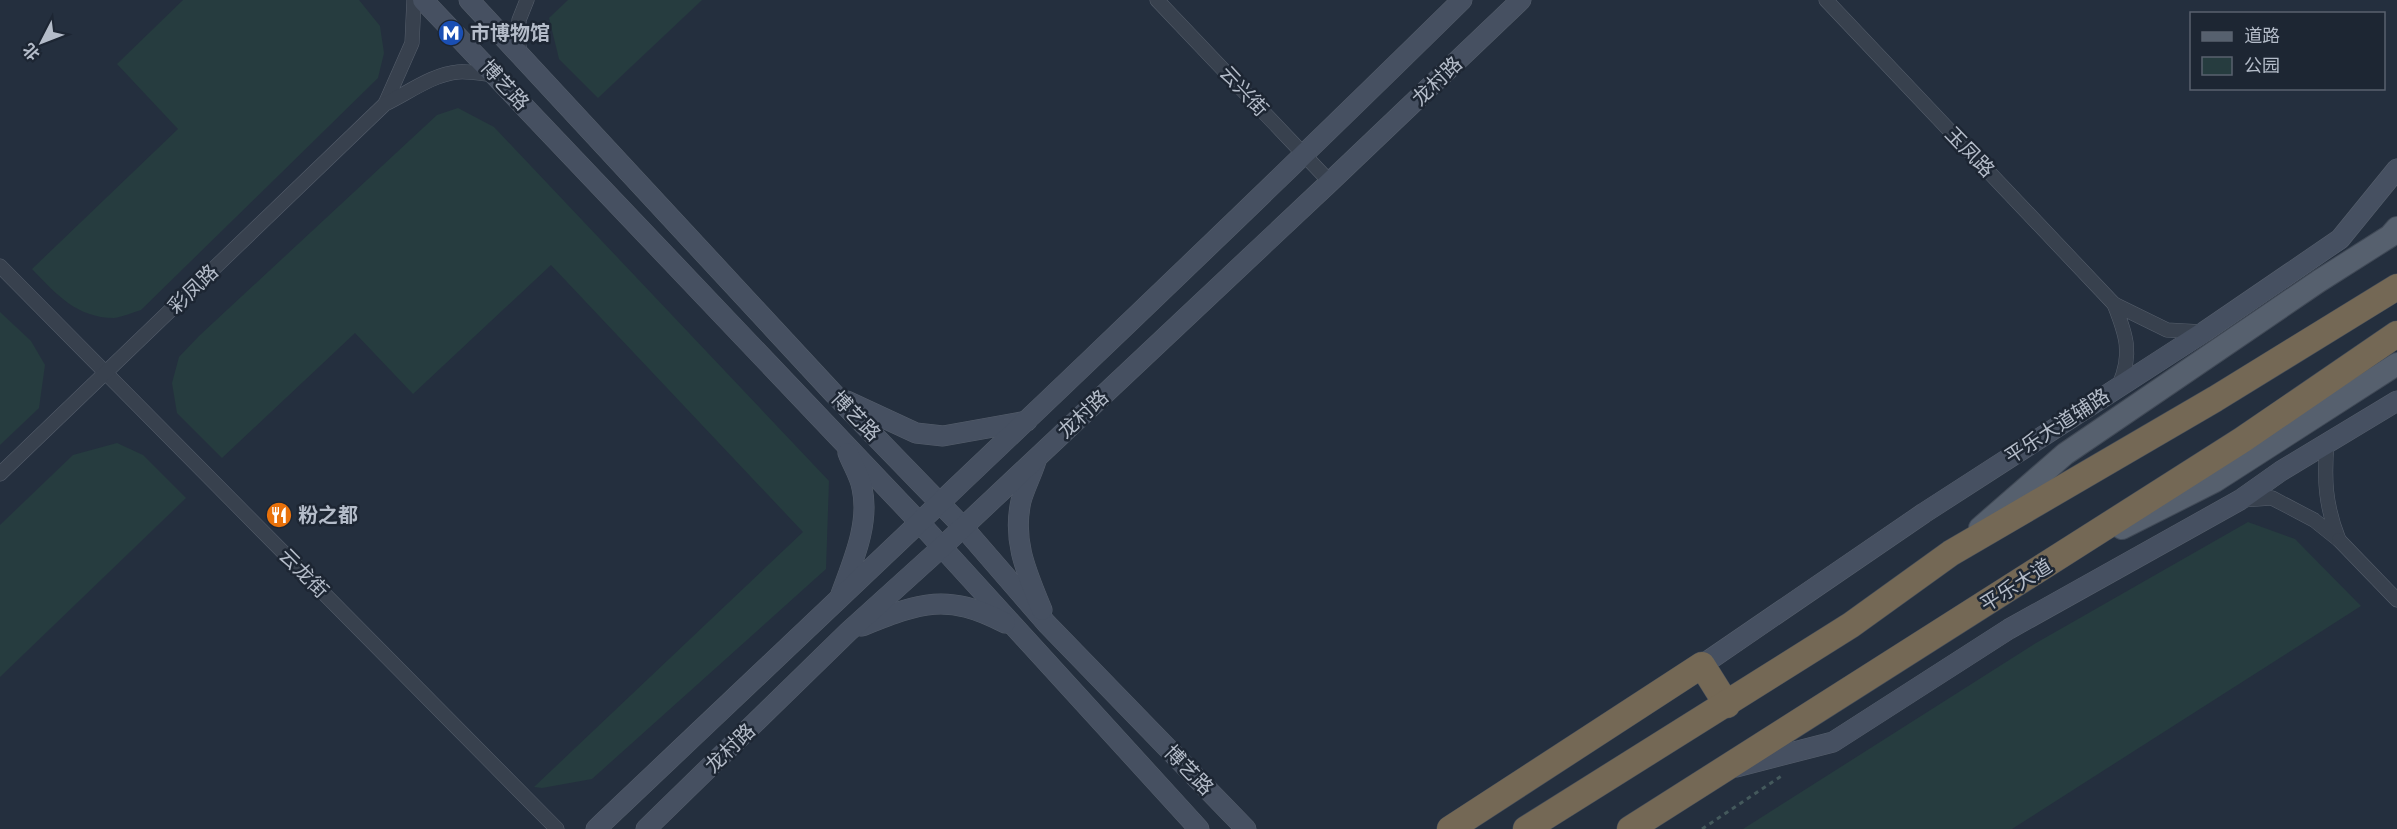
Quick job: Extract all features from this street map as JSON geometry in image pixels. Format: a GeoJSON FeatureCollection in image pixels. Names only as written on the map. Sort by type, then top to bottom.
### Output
{"type":"FeatureCollection","features":[{"type":"Feature","properties":{"kind":"highway"},"geometry":{"type":"LineString","coordinates":[[1526,829],[1727,705],[1851,625],[1952,553],[2215,399],[2397,287]]}},
{"type":"Feature","properties":{"kind":"highway","name":"平乐大道"},"geometry":{"type":"LineString","coordinates":[[1630,829],[2242,440],[2397,334]]}},
{"type":"Feature","properties":{"kind":"highway"},"geometry":{"type":"LineString","coordinates":[[1450,829],[1702,665],[1727,705]]}},
{"type":"Feature","properties":{"kind":"main road"},"geometry":{"type":"LineString","coordinates":[[1952,553],[2065,454],[2319,281],[2390,236],[2397,228]]}},
{"type":"Feature","properties":{"kind":"main road"},"geometry":{"type":"LineString","coordinates":[[2045,567],[2215,481],[2397,364]]}},
{"type":"Feature","properties":{"kind":"street"},"geometry":{"type":"LineString","coordinates":[[385,104],[412,43],[414,0]]}},
{"type":"Feature","properties":{"kind":"street","name":"博艺路"},"geometry":{"type":"LineString","coordinates":[[423,0],[920,522],[1199,829]]}},
{"type":"Feature","properties":{"kind":"street","name":"博艺路"},"geometry":{"type":"LineString","coordinates":[[469,0],[835,395],[963,527],[1047,624],[1246,829]]}},
{"type":"Feature","properties":{"kind":"street"},"geometry":{"type":"LineString","coordinates":[[519,53],[519,20],[527,0]]}},
{"type":"Feature","properties":{"kind":"street","name":"云兴街"},"geometry":{"type":"LineString","coordinates":[[1158,0],[1330,182]]}},
{"type":"Feature","properties":{"kind":"street","name":"龙村路"},"geometry":{"type":"LineString","coordinates":[[596,829],[1305,155],[1462,0]]}},
{"type":"Feature","properties":{"kind":"street","name":"龙村路"},"geometry":{"type":"LineString","coordinates":[[646,829],[848,632],[942,547],[1521,0]]}},
{"type":"Feature","properties":{"kind":"street","name":"玉凤路"},"geometry":{"type":"LineString","coordinates":[[1826,0],[2114,303]]}},
{"type":"Feature","properties":{"kind":"street"},"geometry":{"type":"LineString","coordinates":[[385,104],[412,92],[434,78],[458,72],[495,75]]}},
{"type":"Feature","properties":{"kind":"street","name":"彩凤路"},"geometry":{"type":"LineString","coordinates":[[0,474],[385,104]]}},
{"type":"Feature","properties":{"kind":"street","name":"平乐大道辅路"},"geometry":{"type":"LineString","coordinates":[[1702,665],[1924,513],[2204,332],[2340,239],[2397,169]]}},
{"type":"Feature","properties":{"kind":"street","name":"云龙街"},"geometry":{"type":"LineString","coordinates":[[0,266],[557,829]]}},
{"type":"Feature","properties":{"kind":"street"},"geometry":{"type":"LineString","coordinates":[[2114,303],[2167,330],[2204,332]]}},
{"type":"Feature","properties":{"kind":"street"},"geometry":{"type":"LineString","coordinates":[[2114,303],[2125,329],[2128,357],[2119,385]]}},
{"type":"Feature","properties":{"kind":"street"},"geometry":{"type":"LineString","coordinates":[[835,395],[916,433],[943,436],[1027,421]]}},
{"type":"Feature","properties":{"kind":"street"},"geometry":{"type":"LineString","coordinates":[[1719,771],[1833,742],[2009,629],[2240,500],[2327,442],[2397,401]]}},
{"type":"Feature","properties":{"kind":"street"},"geometry":{"type":"LineString","coordinates":[[840,597],[856,550],[864,516],[862,487],[843,442]]}},
{"type":"Feature","properties":{"kind":"street"},"geometry":{"type":"LineString","coordinates":[[2327,442],[2324,478],[2329,515],[2339,540]]}},
{"type":"Feature","properties":{"kind":"street"},"geometry":{"type":"LineString","coordinates":[[1038,456],[1022,500],[1017,536],[1025,567],[1047,624]]}},
{"type":"Feature","properties":{"kind":"street"},"geometry":{"type":"LineString","coordinates":[[2240,500],[2272,498],[2314,520],[2339,540],[2397,600]]}},
{"type":"Feature","properties":{"kind":"street"},"geometry":{"type":"LineString","coordinates":[[848,632],[904,609],[928,603],[956,605],[982,611],[1021,632]]}},
{"type":"Feature","properties":{"kind":"path"},"geometry":{"type":"LineString","coordinates":[[1702,829],[1786,773]]}},
{"type":"Feature","properties":{"kind":"green space"},"geometry":{"type":"Polygon","coordinates":[[[183,0],[359,0],[380,26],[384,53],[378,78],[141,310],[114,318],[89,314],[68,303],[32,269],[178,129],[117,64],[183,0]]]}},
{"type":"Feature","properties":{"kind":"green space"},"geometry":{"type":"Polygon","coordinates":[[[568,0],[702,0],[598,98],[559,59],[549,18],[568,0]]]}},
{"type":"Feature","properties":{"kind":"green space"},"geometry":{"type":"Polygon","coordinates":[[[458,108],[494,127],[829,481],[826,569],[592,779],[542,788],[534,787],[803,532],[551,265],[413,394],[355,333],[222,458],[177,413],[172,383],[179,357],[199,336],[437,115],[458,108]]]}},
{"type":"Feature","properties":{"kind":"green space"},"geometry":{"type":"Polygon","coordinates":[[[0,312],[31,341],[45,365],[39,408],[0,445],[0,312]]]}},
{"type":"Feature","properties":{"kind":"green space"},"geometry":{"type":"Polygon","coordinates":[[[117,443],[143,455],[186,498],[0,677],[0,525],[73,455],[117,443]]]}},
{"type":"Feature","properties":{"kind":"green space"},"geometry":{"type":"Polygon","coordinates":[[[2248,522],[2295,539],[2361,606],[2012,829],[1743,829],[2036,643],[2248,522]]]}},
{"type":"Feature","properties":{"kind":"place","name":"市博物馆"},"geometry":{"type":"Point","coordinates":[451,33]}},
{"type":"Feature","properties":{"kind":"place","name":"粉之都"},"geometry":{"type":"Point","coordinates":[279,515]}}]}
